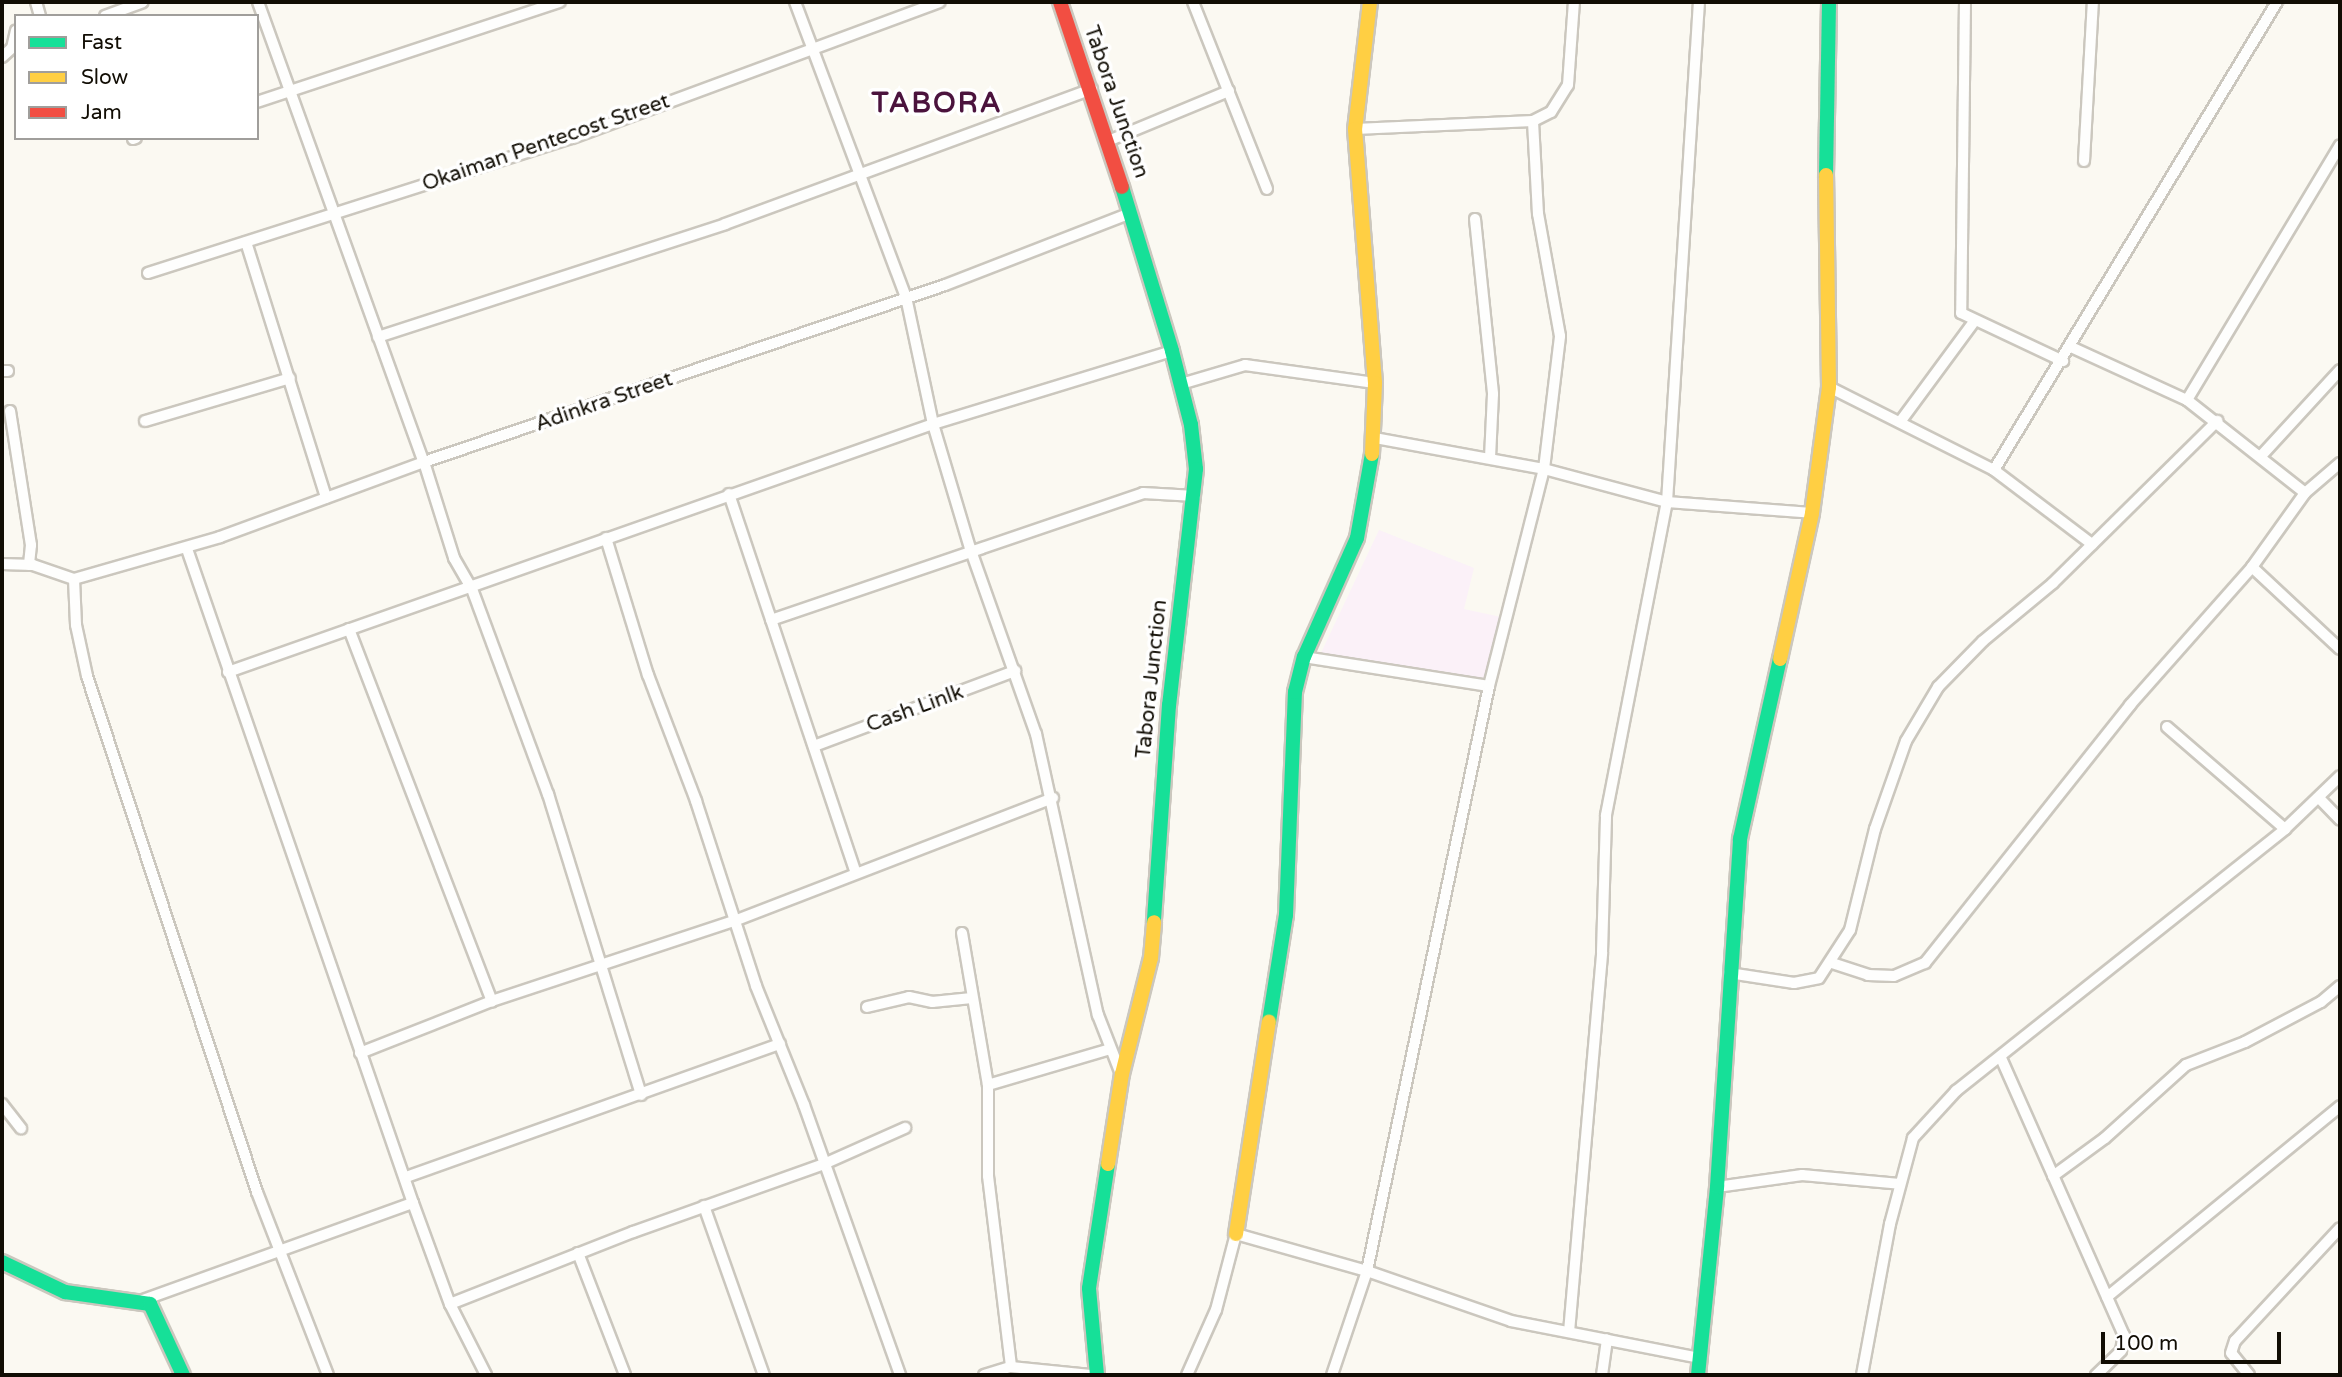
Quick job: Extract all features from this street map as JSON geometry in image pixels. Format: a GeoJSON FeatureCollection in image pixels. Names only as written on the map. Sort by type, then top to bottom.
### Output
{"type":"FeatureCollection","features":[{"type":"Feature","properties":{"kind":"street"},"geometry":{"type":"LineString","coordinates":[[110,14],[143,2]]}},
{"type":"Feature","properties":{"kind":"street"},"geometry":{"type":"LineString","coordinates":[[258,2],[424,462],[454,558],[472,589],[516,703],[604,966],[640,1095]]}},
{"type":"Feature","properties":{"kind":"street"},"geometry":{"type":"LineString","coordinates":[[259,101],[560,2]]}},
{"type":"Feature","properties":{"kind":"street"},"geometry":{"type":"LineString","coordinates":[[795,2],[906,297],[933,424],[970,548],[1015,671],[1053,798],[1098,1015],[1122,1074]]}},
{"type":"Feature","properties":{"kind":"street","name":"Okaiman Pentecost Street"},"geometry":{"type":"LineString","coordinates":[[148,273],[572,138],[813,46],[940,2]]}},
{"type":"Feature","properties":{"kind":"street","name":"Tabora Junction"},"geometry":{"type":"LineString","coordinates":[[1060,2],[1131,213],[1181,384],[1195,452],[1195,496],[1170,694],[1151,958],[1122,1074],[1089,1288],[1097,1375]]}},
{"type":"Feature","properties":{"kind":"street"},"geometry":{"type":"LineString","coordinates":[[1193,2],[1267,189]]}},
{"type":"Feature","properties":{"kind":"street"},"geometry":{"type":"LineString","coordinates":[[1187,1375],[1216,1310],[1236,1234],[1286,915],[1295,692],[1304,657],[1357,538],[1375,438],[1375,383],[1355,129],[1370,2]]}},
{"type":"Feature","properties":{"kind":"street"},"geometry":{"type":"LineString","coordinates":[[1355,129],[1532,121],[1551,112],[1565,95],[1574,2]]}},
{"type":"Feature","properties":{"kind":"street"},"geometry":{"type":"LineString","coordinates":[[1569,1332],[1602,952],[1606,816],[1667,502],[1699,2]]}},
{"type":"Feature","properties":{"kind":"street"},"geometry":{"type":"LineString","coordinates":[[1698,1375],[1717,1187],[1729,973],[1740,839],[1812,513],[1829,387],[1824,256],[1829,2]]}},
{"type":"Feature","properties":{"kind":"street"},"geometry":{"type":"LineString","coordinates":[[1965,2],[1959,307],[1973,323],[2063,361]]}},
{"type":"Feature","properties":{"kind":"street"},"geometry":{"type":"LineString","coordinates":[[2084,161],[2093,2]]}},
{"type":"Feature","properties":{"kind":"street"},"geometry":{"type":"LineString","coordinates":[[1994,470],[2063,361],[2189,142],[2277,2]]}},
{"type":"Feature","properties":{"kind":"street"},"geometry":{"type":"LineString","coordinates":[[2,57],[12,48],[14,39]]}},
{"type":"Feature","properties":{"kind":"street"},"geometry":{"type":"LineString","coordinates":[[378,337],[725,224],[998,127],[1091,89]]}},
{"type":"Feature","properties":{"kind":"street"},"geometry":{"type":"LineString","coordinates":[[1108,141],[1229,90]]}},
{"type":"Feature","properties":{"kind":"street"},"geometry":{"type":"LineString","coordinates":[[1332,1375],[1367,1271],[1489,686],[1544,469],[1558,376],[1560,324],[1538,214],[1532,121]]}},
{"type":"Feature","properties":{"kind":"street"},"geometry":{"type":"LineString","coordinates":[[2187,400],[2340,145]]}},
{"type":"Feature","properties":{"kind":"street","name":"Adinkra Street"},"geometry":{"type":"LineString","coordinates":[[74,579],[187,549],[424,462],[906,297],[1131,213]]}},
{"type":"Feature","properties":{"kind":"street"},"geometry":{"type":"LineString","coordinates":[[1475,219],[1493,394],[1490,457]]}},
{"type":"Feature","properties":{"kind":"street"},"geometry":{"type":"LineString","coordinates":[[246,242],[326,499]]}},
{"type":"Feature","properties":{"kind":"street"},"geometry":{"type":"LineString","coordinates":[[1900,422],[1973,323]]}},
{"type":"Feature","properties":{"kind":"street"},"geometry":{"type":"LineString","coordinates":[[2071,347],[2187,400],[2305,493]]}},
{"type":"Feature","properties":{"kind":"street"},"geometry":{"type":"LineString","coordinates":[[228,671],[472,589],[606,538],[933,424],[1172,351]]}},
{"type":"Feature","properties":{"kind":"street"},"geometry":{"type":"LineString","coordinates":[[1181,384],[1245,365],[1375,383]]}},
{"type":"Feature","properties":{"kind":"street"},"geometry":{"type":"LineString","coordinates":[[2261,456],[2340,370]]}},
{"type":"Feature","properties":{"kind":"street"},"geometry":{"type":"LineString","coordinates":[[145,421],[290,378]]}},
{"type":"Feature","properties":{"kind":"street"},"geometry":{"type":"LineString","coordinates":[[1829,387],[1994,470],[2092,544]]}},
{"type":"Feature","properties":{"kind":"street"},"geometry":{"type":"LineString","coordinates":[[10,411],[31,545],[31,565]]}},
{"type":"Feature","properties":{"kind":"street"},"geometry":{"type":"LineString","coordinates":[[1729,973],[1810,982],[1832,963],[1850,930],[1875,829],[1923,708],[1955,667],[2092,544],[2217,421]]}},
{"type":"Feature","properties":{"kind":"street"},"geometry":{"type":"LineString","coordinates":[[1375,438],[1490,457],[1667,502],[1812,513]]}},
{"type":"Feature","properties":{"kind":"street"},"geometry":{"type":"LineString","coordinates":[[1832,963],[1868,975],[1894,976],[1925,963],[2130,705],[2252,567],[2305,493],[2340,463]]}},
{"type":"Feature","properties":{"kind":"street"},"geometry":{"type":"LineString","coordinates":[[771,620],[970,548],[1143,492],[1195,496]]}},
{"type":"Feature","properties":{"kind":"street"},"geometry":{"type":"LineString","coordinates":[[729,494],[855,871]]}},
{"type":"Feature","properties":{"kind":"street"},"geometry":{"type":"LineString","coordinates":[[606,538],[734,921],[900,1375]]}},
{"type":"Feature","properties":{"kind":"street"},"geometry":{"type":"LineString","coordinates":[[187,549],[413,1203],[450,1304],[486,1375]]}},
{"type":"Feature","properties":{"kind":"street"},"geometry":{"type":"LineString","coordinates":[[2,564],[31,565],[74,579],[76,625],[87,676],[257,1192],[283,1253],[328,1375]]}},
{"type":"Feature","properties":{"kind":"street"},"geometry":{"type":"LineString","coordinates":[[2252,567],[2340,649]]}},
{"type":"Feature","properties":{"kind":"street"},"geometry":{"type":"LineString","coordinates":[[349,629],[492,1001]]}},
{"type":"Feature","properties":{"kind":"street"},"geometry":{"type":"LineString","coordinates":[[1304,657],[1489,686]]}},
{"type":"Feature","properties":{"kind":"street","name":"Cash Linlk"},"geometry":{"type":"LineString","coordinates":[[814,746],[1015,671]]}},
{"type":"Feature","properties":{"kind":"street"},"geometry":{"type":"LineString","coordinates":[[2167,727],[2285,829]]}},
{"type":"Feature","properties":{"kind":"street"},"geometry":{"type":"LineString","coordinates":[[1863,1375],[1900,1184],[1913,1138],[1956,1091],[2001,1058],[2285,829],[2340,776]]}},
{"type":"Feature","properties":{"kind":"street"},"geometry":{"type":"LineString","coordinates":[[2319,797],[2340,820]]}},
{"type":"Feature","properties":{"kind":"street"},"geometry":{"type":"LineString","coordinates":[[360,1053],[492,1001],[734,921],[855,871],[1053,798]]}},
{"type":"Feature","properties":{"kind":"street"},"geometry":{"type":"LineString","coordinates":[[962,933],[988,1085],[988,1176],[1010,1367]]}},
{"type":"Feature","properties":{"kind":"street"},"geometry":{"type":"LineString","coordinates":[[2053,1176],[2105,1138],[2186,1065],[2245,1042],[2321,1002],[2340,986]]}},
{"type":"Feature","properties":{"kind":"street"},"geometry":{"type":"LineString","coordinates":[[866,1007],[909,997],[932,1002],[972,998]]}},
{"type":"Feature","properties":{"kind":"street"},"geometry":{"type":"LineString","coordinates":[[406,1177],[780,1044]]}},
{"type":"Feature","properties":{"kind":"street"},"geometry":{"type":"LineString","coordinates":[[988,1085],[1110,1049]]}},
{"type":"Feature","properties":{"kind":"street"},"geometry":{"type":"LineString","coordinates":[[2001,1058],[2124,1335],[2121,1351],[2096,1375]]}},
{"type":"Feature","properties":{"kind":"street"},"geometry":{"type":"LineString","coordinates":[[2,1104],[20,1128]]}},
{"type":"Feature","properties":{"kind":"street"},"geometry":{"type":"LineString","coordinates":[[2107,1297],[2340,1106]]}},
{"type":"Feature","properties":{"kind":"street"},"geometry":{"type":"LineString","coordinates":[[450,1304],[578,1253],[824,1164],[905,1128]]}},
{"type":"Feature","properties":{"kind":"street"},"geometry":{"type":"LineString","coordinates":[[1717,1187],[1802,1175],[1900,1184]]}},
{"type":"Feature","properties":{"kind":"street"},"geometry":{"type":"LineString","coordinates":[[2,1262],[65,1292],[143,1300],[283,1253],[413,1203]]}},
{"type":"Feature","properties":{"kind":"street"},"geometry":{"type":"LineString","coordinates":[[704,1206],[764,1375]]}},
{"type":"Feature","properties":{"kind":"street"},"geometry":{"type":"LineString","coordinates":[[2249,1375],[2231,1353],[2235,1341],[2340,1228]]}},
{"type":"Feature","properties":{"kind":"street"},"geometry":{"type":"LineString","coordinates":[[1236,1234],[1367,1271],[1480,1312],[1700,1358]]}},
{"type":"Feature","properties":{"kind":"street"},"geometry":{"type":"LineString","coordinates":[[578,1253],[625,1375]]}},
{"type":"Feature","properties":{"kind":"street"},"geometry":{"type":"LineString","coordinates":[[143,1300],[161,1321],[183,1375]]}},
{"type":"Feature","properties":{"kind":"street"},"geometry":{"type":"LineString","coordinates":[[1602,1375],[1607,1339]]}},
{"type":"Feature","properties":{"kind":"street"},"geometry":{"type":"LineString","coordinates":[[984,1375],[1010,1367],[1091,1375]]}},
{"type":"Feature","properties":{"kind":"shaded area"},"geometry":{"type":"Polygon","coordinates":[[[1379,530],[1474,568],[1464,609],[1501,617],[1486,683],[1320,655],[1379,530]]]}},
{"type":"Feature","properties":{"kind":"traffic: fast"},"geometry":{"type":"LineString","coordinates":[[1826,175],[1829,2]]}},
{"type":"Feature","properties":{"kind":"traffic: fast"},"geometry":{"type":"LineString","coordinates":[[1122,187],[1172,351],[1191,425],[1196,469],[1169,705],[1154,922]]}},
{"type":"Feature","properties":{"kind":"traffic: fast"},"geometry":{"type":"LineString","coordinates":[[1269,1022],[1286,915],[1295,692],[1304,657],[1357,538],[1372,454]]}},
{"type":"Feature","properties":{"kind":"traffic: fast"},"geometry":{"type":"LineString","coordinates":[[1698,1375],[1717,1187],[1740,839],[1780,659]]}},
{"type":"Feature","properties":{"kind":"traffic: fast"},"geometry":{"type":"LineString","coordinates":[[1097,1375],[1089,1288],[1108,1164]]}},
{"type":"Feature","properties":{"kind":"traffic: fast"},"geometry":{"type":"LineString","coordinates":[[2,1262],[65,1292],[150,1304],[183,1375]]}},
{"type":"Feature","properties":{"kind":"traffic: slow"},"geometry":{"type":"LineString","coordinates":[[1370,2],[1355,129],[1375,383],[1372,454]]}},
{"type":"Feature","properties":{"kind":"traffic: slow"},"geometry":{"type":"LineString","coordinates":[[1780,659],[1812,513],[1829,387],[1826,175]]}},
{"type":"Feature","properties":{"kind":"traffic: slow"},"geometry":{"type":"LineString","coordinates":[[1108,1164],[1122,1074],[1151,958],[1154,922]]}},
{"type":"Feature","properties":{"kind":"traffic: slow"},"geometry":{"type":"LineString","coordinates":[[1236,1234],[1269,1022]]}},
{"type":"Feature","properties":{"kind":"traffic: jam"},"geometry":{"type":"LineString","coordinates":[[1060,2],[1122,187]]}},
{"type":"Feature","properties":{"kind":"district","name":"TABORA"},"geometry":{"type":"Point","coordinates":[937,103]}}]}
